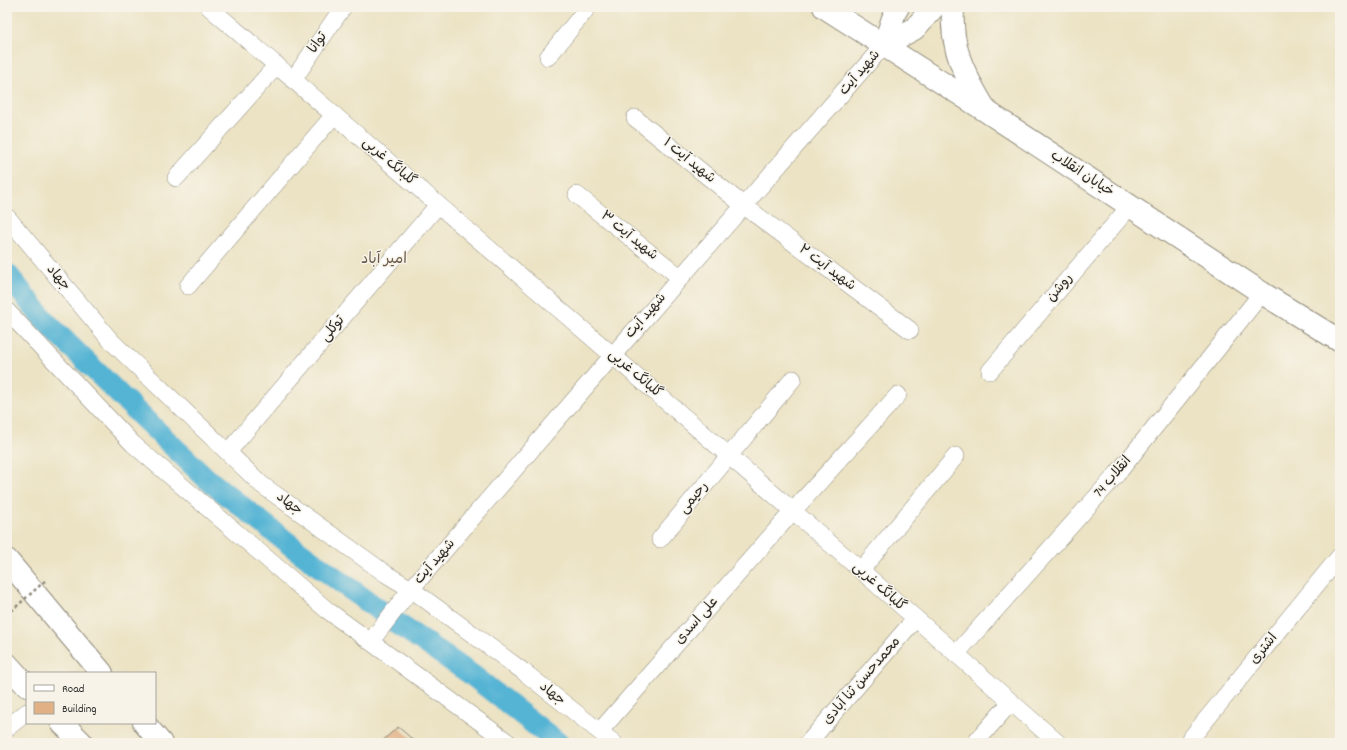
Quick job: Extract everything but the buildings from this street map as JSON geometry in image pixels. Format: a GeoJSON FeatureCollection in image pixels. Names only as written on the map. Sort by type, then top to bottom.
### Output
{"type":"FeatureCollection","features":[{"type":"Feature","properties":{"kind":"main road","name":"خیابان انقلاب"},"geometry":{"type":"LineString","coordinates":[[824,7],[986,111],[1262,293],[1340,341]]}},
{"type":"Feature","properties":{"kind":"main road"},"geometry":{"type":"LineString","coordinates":[[884,45],[898,7]]}},
{"type":"Feature","properties":{"kind":"main road"},"geometry":{"type":"LineString","coordinates":[[884,45],[914,29],[934,7]]}},
{"type":"Feature","properties":{"kind":"main road"},"geometry":{"type":"LineString","coordinates":[[953,7],[953,37],[958,54],[967,78],[986,111]]}},
{"type":"Feature","properties":{"kind":"main road"},"geometry":{"type":"LineString","coordinates":[[7,560],[101,672]]}},
{"type":"Feature","properties":{"kind":"main road"},"geometry":{"type":"LineString","coordinates":[[7,664],[26,685]]}},
{"type":"Feature","properties":{"kind":"main road"},"geometry":{"type":"LineString","coordinates":[[63,724],[82,743]]}},
{"type":"Feature","properties":{"kind":"main road"},"geometry":{"type":"LineString","coordinates":[[145,724],[161,743]]}},
{"type":"Feature","properties":{"kind":"street","name":"گلبانگ غربی"},"geometry":{"type":"LineString","coordinates":[[209,7],[793,511],[1058,743]]}},
{"type":"Feature","properties":{"kind":"street","name":"توانا"},"geometry":{"type":"LineString","coordinates":[[293,80],[343,7]]}},
{"type":"Feature","properties":{"kind":"street"},"geometry":{"type":"LineString","coordinates":[[548,57],[588,7]]}},
{"type":"Feature","properties":{"kind":"street","name":"شهید آیت"},"geometry":{"type":"LineString","coordinates":[[371,641],[411,589],[612,355],[884,45]]}},
{"type":"Feature","properties":{"kind":"street"},"geometry":{"type":"LineString","coordinates":[[176,178],[277,65]]}},
{"type":"Feature","properties":{"kind":"street"},"geometry":{"type":"LineString","coordinates":[[188,286],[334,115]]}},
{"type":"Feature","properties":{"kind":"street","name":"شهید آیت ۱"},"geometry":{"type":"LineString","coordinates":[[635,118],[743,205]]}},
{"type":"Feature","properties":{"kind":"street","name":"شهید آیت ۳"},"geometry":{"type":"LineString","coordinates":[[577,195],[680,277]]}},
{"type":"Feature","properties":{"kind":"street","name":"توکلی"},"geometry":{"type":"LineString","coordinates":[[228,452],[438,205]]}},
{"type":"Feature","properties":{"kind":"street","name":"شهید آیت ۲"},"geometry":{"type":"LineString","coordinates":[[743,205],[910,330]]}},
{"type":"Feature","properties":{"kind":"street","name":"روشن"},"geometry":{"type":"LineString","coordinates":[[990,371],[1130,206]]}},
{"type":"Feature","properties":{"kind":"street","name":"جهاد"},"geometry":{"type":"LineString","coordinates":[[7,217],[111,341],[262,485],[386,574],[411,589],[524,672],[614,743]]}},
{"type":"Feature","properties":{"kind":"street","name":"انقلاب 74"},"geometry":{"type":"LineString","coordinates":[[956,654],[1117,474],[1262,293]]}},
{"type":"Feature","properties":{"kind":"street"},"geometry":{"type":"LineString","coordinates":[[7,311],[133,444],[327,610],[510,743]]}},
{"type":"Feature","properties":{"kind":"street","name":"رحیمی"},"geometry":{"type":"LineString","coordinates":[[660,539],[792,379]]}},
{"type":"Feature","properties":{"kind":"street","name":"علی اسدی"},"geometry":{"type":"LineString","coordinates":[[600,731],[793,511],[898,395]]}},
{"type":"Feature","properties":{"kind":"street"},"geometry":{"type":"LineString","coordinates":[[861,570],[956,456]]}},
{"type":"Feature","properties":{"kind":"street","name":"اشتری"},"geometry":{"type":"LineString","coordinates":[[1188,743],[1340,556]]}},
{"type":"Feature","properties":{"kind":"street","name":"محمدحسن ثنا آبادی"},"geometry":{"type":"LineString","coordinates":[[808,743],[915,619]]}},
{"type":"Feature","properties":{"kind":"street"},"geometry":{"type":"LineString","coordinates":[[975,743],[1011,702]]}},
{"type":"Feature","properties":{"kind":"street"},"geometry":{"type":"LineString","coordinates":[[7,728],[26,713]]}},
{"type":"Feature","properties":{"kind":"path"},"geometry":{"type":"LineString","coordinates":[[7,615],[46,580]]}},
{"type":"Feature","properties":{"kind":"waterway"},"geometry":{"type":"LineString","coordinates":[[7,274],[45,321],[207,479],[293,547],[401,626],[472,675],[558,743]]}},
{"type":"Feature","properties":{"kind":"district","name":"امیر آباد"},"geometry":{"type":"Point","coordinates":[384,260]}}]}
